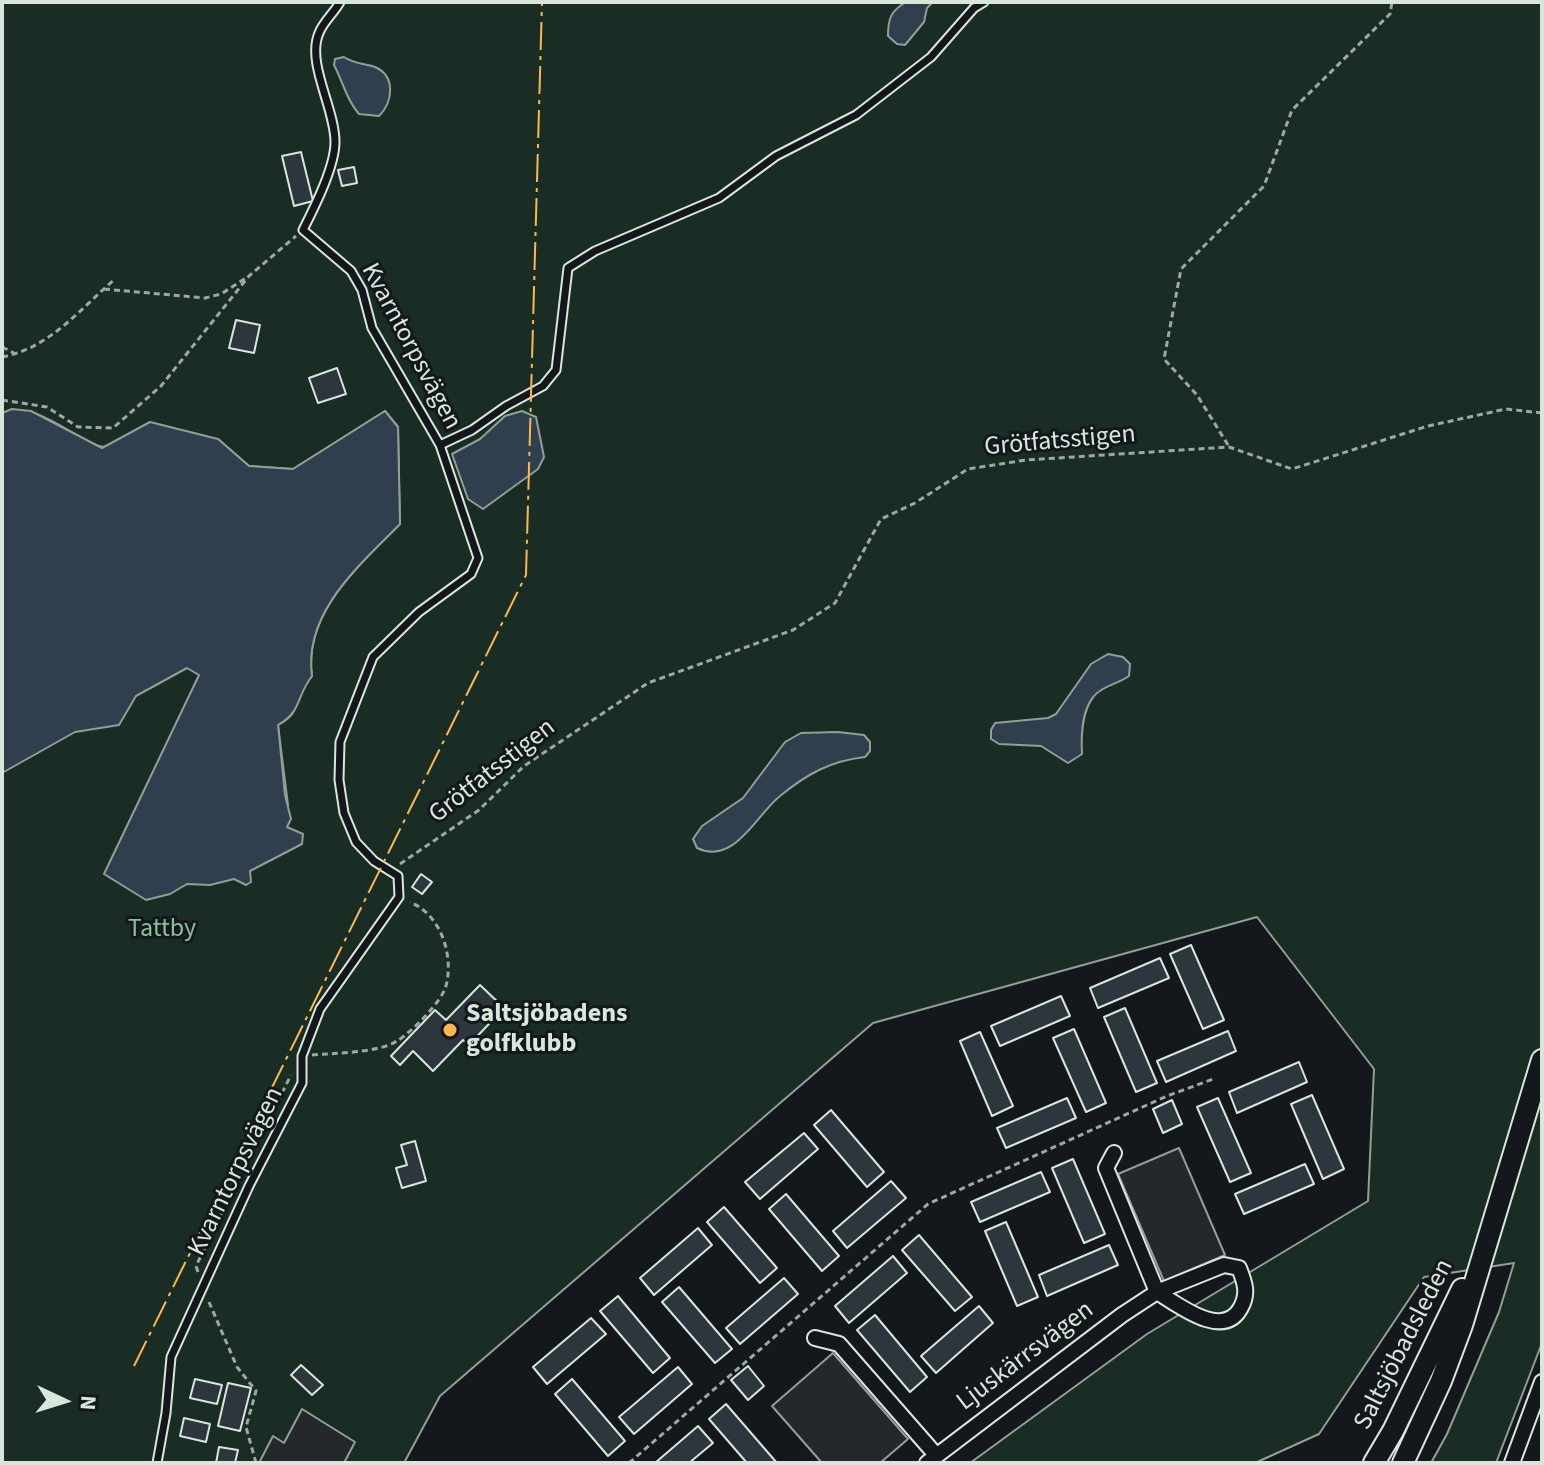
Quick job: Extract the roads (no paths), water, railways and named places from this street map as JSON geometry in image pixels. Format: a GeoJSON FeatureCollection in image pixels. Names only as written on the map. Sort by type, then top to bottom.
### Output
{"type":"FeatureCollection","features":[{"type":"Feature","properties":{"kind":"main road","name":"Saltsjöbadsleden"},"geometry":{"type":"LineString","coordinates":[[1403,1463],[1451,1353],[1542,1060]]}},
{"type":"Feature","properties":{"kind":"main road","name":"Saltsjöbadsleden"},"geometry":{"type":"LineString","coordinates":[[1374,1463],[1393,1431],[1482,1251]]}},
{"type":"Feature","properties":{"kind":"street"},"geometry":{"type":"LineString","coordinates":[[1114,1153],[1106,1168],[1157,1292]]}},
{"type":"Feature","properties":{"kind":"street","name":"Ljuskärrsvägen"},"geometry":{"type":"LineString","coordinates":[[931,1459],[1157,1292],[1224,1265],[1239,1268],[1246,1285],[1242,1306],[1236,1316],[1225,1321],[1208,1320],[1157,1292]]}},
{"type":"Feature","properties":{"kind":"street"},"geometry":{"type":"LineString","coordinates":[[815,1338],[839,1344],[931,1459]]}},
{"type":"Feature","properties":{"kind":"street"},"geometry":{"type":"LineString","coordinates":[[1512,1463],[1542,1382]]}},
{"type":"Feature","properties":{"kind":"lane","name":"Kvarntorpsvägen"},"geometry":{"type":"LineString","coordinates":[[157,1463],[171,1357],[249,1186],[302,1083],[302,1056],[320,1009],[399,897],[398,876],[374,861],[356,842],[344,813],[339,780],[340,742],[373,657],[419,612],[445,596],[471,574],[478,558],[440,445],[372,328],[362,290],[351,271],[303,230],[335,145],[330,106],[316,63],[315,48],[319,31],[340,2]]}},
{"type":"Feature","properties":{"kind":"lane"},"geometry":{"type":"LineString","coordinates":[[440,445],[472,430],[506,406],[543,386],[556,370],[568,268],[595,251],[719,198],[776,156],[856,115],[931,57],[974,8],[984,2]]}},
{"type":"Feature","properties":{"kind":"water"},"geometry":{"type":"Polygon","coordinates":[[[906,2],[933,2],[927,8],[924,22],[905,45],[897,44],[888,36],[891,16],[906,2]]]}},
{"type":"Feature","properties":{"kind":"water"},"geometry":{"type":"Polygon","coordinates":[[[344,57],[375,67],[386,76],[389,97],[379,116],[359,114],[351,103],[334,65],[335,59],[344,57]]]}},
{"type":"Feature","properties":{"kind":"water"},"geometry":{"type":"Polygon","coordinates":[[[12,409],[31,411],[102,448],[150,422],[218,439],[249,466],[293,469],[385,411],[398,427],[400,524],[353,573],[326,610],[316,631],[312,676],[295,709],[278,725],[285,795],[291,819],[287,827],[303,834],[302,844],[250,871],[251,882],[246,885],[234,879],[210,885],[187,884],[170,894],[146,900],[104,874],[199,675],[187,668],[136,696],[119,725],[75,732],[2,773],[2,413],[12,409]]]}},
{"type":"Feature","properties":{"kind":"water"},"geometry":{"type":"Polygon","coordinates":[[[522,411],[536,417],[544,457],[538,469],[483,509],[468,499],[452,454],[480,439],[505,416],[522,411]]]}},
{"type":"Feature","properties":{"kind":"water"},"geometry":{"type":"Polygon","coordinates":[[[1108,654],[1123,657],[1130,664],[1129,676],[1101,690],[1090,702],[1083,724],[1082,754],[1068,763],[1041,746],[999,744],[991,739],[995,723],[1048,718],[1056,714],[1091,664],[1108,654]]]}},
{"type":"Feature","properties":{"kind":"water"},"geometry":{"type":"Polygon","coordinates":[[[801,733],[864,735],[870,742],[870,751],[865,757],[830,765],[800,781],[771,804],[733,844],[710,852],[697,848],[693,839],[702,826],[743,798],[785,742],[801,733]]]}},
{"type":"Feature","properties":{"kind":"place","name":"Saltsjöbadens golfklubb"},"geometry":{"type":"Point","coordinates":[450,1030]}},
{"type":"Feature","properties":{"kind":"park label","name":"Tattby"},"geometry":{"type":"Point","coordinates":[162,930]}}]}
